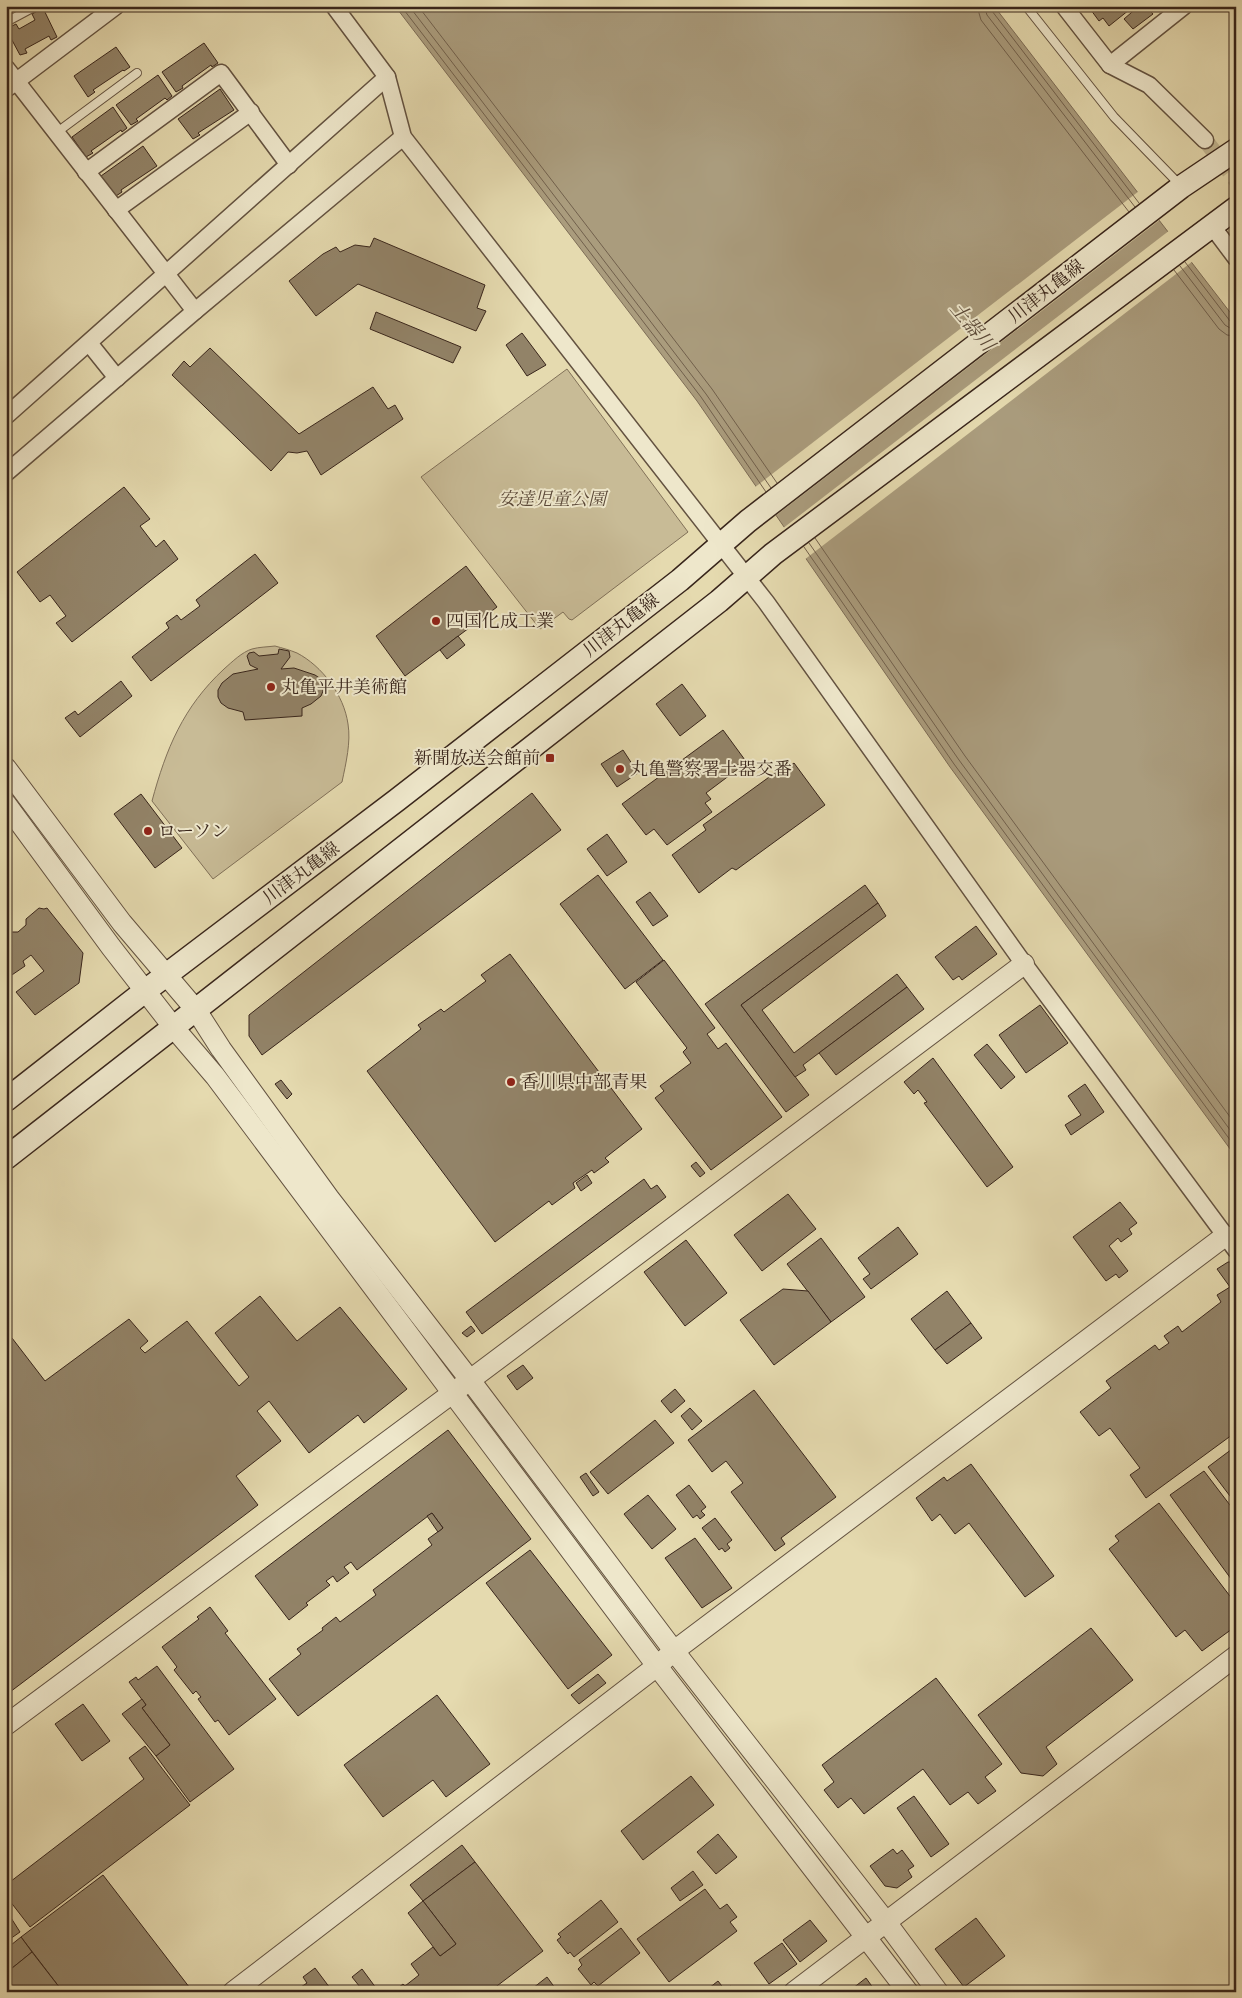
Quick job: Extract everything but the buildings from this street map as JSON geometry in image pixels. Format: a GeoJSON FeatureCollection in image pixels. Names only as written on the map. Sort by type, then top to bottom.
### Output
{"type":"FeatureCollection","features":[{"type":"Feature","properties":{"kind":"main road","name":"川津丸亀線"},"geometry":{"type":"LineString","coordinates":[[6,1100],[145,991],[397,800],[690,571],[748,521],[1181,187],[1236,150]]}},
{"type":"Feature","properties":{"kind":"main road"},"geometry":{"type":"LineString","coordinates":[[6,1158],[719,601],[773,554],[1236,208]]}},
{"type":"Feature","properties":{"kind":"street"},"geometry":{"type":"LineString","coordinates":[[11,85],[116,6]]}},
{"type":"Feature","properties":{"kind":"street"},"geometry":{"type":"LineString","coordinates":[[233,1992],[674,1651],[1231,1243],[1024,964],[775,615],[403,136],[387,77],[334,6]]}},
{"type":"Feature","properties":{"kind":"street"},"geometry":{"type":"LineString","coordinates":[[1064,6],[1110,65],[1148,85],[1205,140]]}},
{"type":"Feature","properties":{"kind":"street"},"geometry":{"type":"LineString","coordinates":[[1110,65],[1184,6]]}},
{"type":"Feature","properties":{"kind":"street"},"geometry":{"type":"LineString","coordinates":[[6,68],[11,85],[56,133],[195,311]]}},
{"type":"Feature","properties":{"kind":"street"},"geometry":{"type":"LineString","coordinates":[[86,172],[221,73],[289,165]]}},
{"type":"Feature","properties":{"kind":"street"},"geometry":{"type":"LineString","coordinates":[[6,416],[387,77]]}},
{"type":"Feature","properties":{"kind":"street"},"geometry":{"type":"LineString","coordinates":[[116,210],[250,112]]}},
{"type":"Feature","properties":{"kind":"street"},"geometry":{"type":"LineString","coordinates":[[6,473],[403,136]]}},
{"type":"Feature","properties":{"kind":"street"},"geometry":{"type":"LineString","coordinates":[[1212,226],[1236,258]]}},
{"type":"Feature","properties":{"kind":"street"},"geometry":{"type":"LineString","coordinates":[[89,343],[117,378]]}},
{"type":"Feature","properties":{"kind":"street"},"geometry":{"type":"LineString","coordinates":[[6,768],[126,928],[196,1010],[221,1049],[329,1198],[470,1380],[674,1651],[886,1922],[938,1992]]}},
{"type":"Feature","properties":{"kind":"street"},"geometry":{"type":"LineString","coordinates":[[6,804],[111,947],[174,1028],[209,1069],[657,1666],[908,1992]]}},
{"type":"Feature","properties":{"kind":"street"},"geometry":{"type":"LineString","coordinates":[[6,1725],[1024,964]]}},
{"type":"Feature","properties":{"kind":"street"},"geometry":{"type":"LineString","coordinates":[[794,1992],[1236,1656]]}},
{"type":"Feature","properties":{"kind":"lane"},"geometry":{"type":"LineString","coordinates":[[6,22],[36,6]]}},
{"type":"Feature","properties":{"kind":"lane"},"geometry":{"type":"LineString","coordinates":[[1026,6],[1114,117],[1181,187]]}},
{"type":"Feature","properties":{"kind":"lane"},"geometry":{"type":"LineString","coordinates":[[56,133],[137,73]]}},
{"type":"Feature","properties":{"kind":"green space","name":"安達児童公園"},"geometry":{"type":"Polygon","coordinates":[[[567,369],[688,532],[572,620],[563,612],[540,629],[421,477],[567,369]]]}},
{"type":"Feature","properties":{"kind":"green space"},"geometry":{"type":"Polygon","coordinates":[[[275,646],[297,653],[315,665],[330,682],[342,702],[346,713],[349,738],[342,782],[213,879],[152,801],[157,782],[178,730],[197,698],[210,683],[248,650],[275,646]]]}},
{"type":"Feature","properties":{"kind":"water","name":"土器川"},"geometry":{"type":"Polygon","coordinates":[[[395,6],[994,6],[1236,320],[1236,1157],[950,767],[697,401],[395,6]]]}},
{"type":"Feature","properties":{"kind":"pier"},"geometry":{"type":"Polygon","coordinates":[[[1139,191],[1161,219],[774,517],[754,488],[1139,191]]]}},
{"type":"Feature","properties":{"kind":"pier"},"geometry":{"type":"Polygon","coordinates":[[[1170,230],[1193,261],[804,560],[782,529],[1170,230]]]}},
{"type":"Feature","properties":{"kind":"tunnel"},"geometry":{"type":"LineString","coordinates":[[1205,140],[1236,180]]}},
{"type":"Feature","properties":{"kind":"place","name":"四国化成工業"},"geometry":{"type":"Point","coordinates":[436,621]}},
{"type":"Feature","properties":{"kind":"place","name":"丸亀平井美術館"},"geometry":{"type":"Point","coordinates":[271,687]}},
{"type":"Feature","properties":{"kind":"place","name":"新聞放送会館前"},"geometry":{"type":"Point","coordinates":[550,758]}},
{"type":"Feature","properties":{"kind":"place","name":"丸亀警察署土器交番"},"geometry":{"type":"Point","coordinates":[620,769]}},
{"type":"Feature","properties":{"kind":"place","name":"ローソン"},"geometry":{"type":"Point","coordinates":[148,831]}},
{"type":"Feature","properties":{"kind":"place","name":"香川県中部青果"},"geometry":{"type":"Point","coordinates":[511,1082]}}]}
